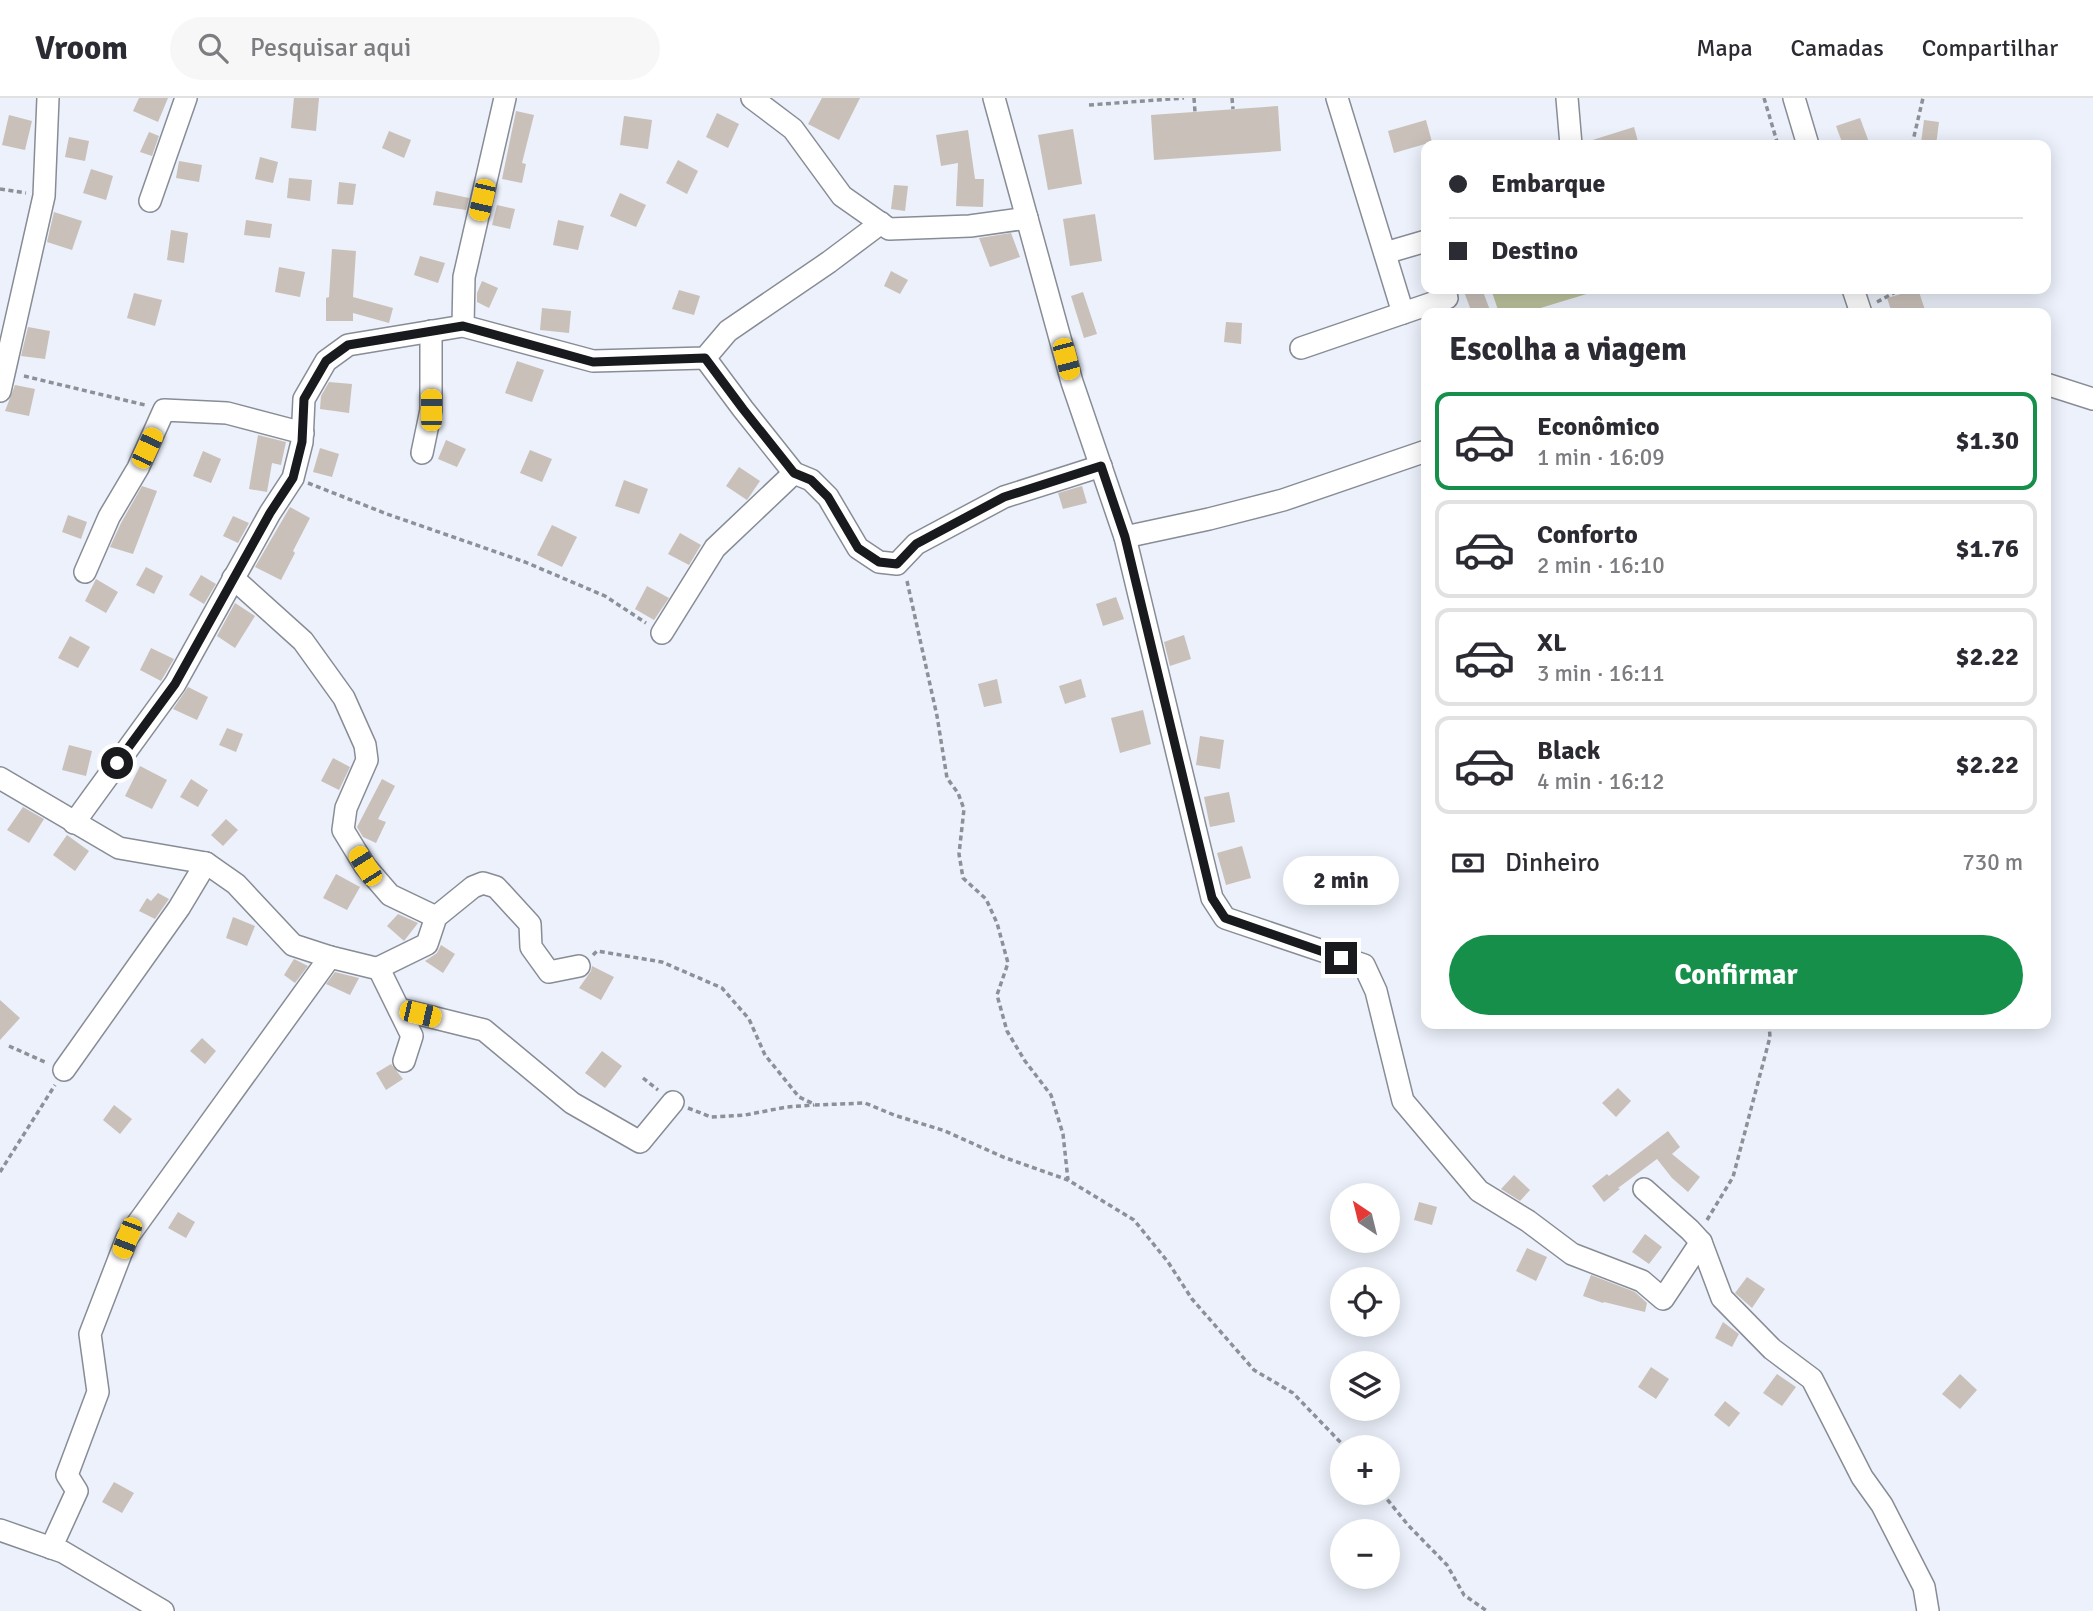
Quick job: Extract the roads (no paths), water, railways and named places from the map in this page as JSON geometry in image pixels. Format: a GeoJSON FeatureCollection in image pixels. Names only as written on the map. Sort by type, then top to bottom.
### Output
{"type":"FeatureCollection","features":[{"type":"Feature","properties":{"kind":"street"},"geometry":{"type":"LineString","coordinates":[[2,381],[44,196],[48,98]]}},
{"type":"Feature","properties":{"kind":"street"},"geometry":{"type":"LineString","coordinates":[[150,201],[186,98]]}},
{"type":"Feature","properties":{"kind":"street"},"geometry":{"type":"LineString","coordinates":[[463,326],[464,277],[505,98]]}},
{"type":"Feature","properties":{"kind":"street"},"geometry":{"type":"LineString","coordinates":[[752,98],[793,129],[842,197],[889,229],[970,226],[1027,218]]}},
{"type":"Feature","properties":{"kind":"street"},"geometry":{"type":"LineString","coordinates":[[994,98],[1072,382],[1125,537],[1212,898],[1225,918],[1364,965],[1376,991],[1403,1101],[1479,1191],[1528,1221],[1572,1254],[1642,1281],[1664,1299],[1701,1242]]}},
{"type":"Feature","properties":{"kind":"street"},"geometry":{"type":"LineString","coordinates":[[1338,98],[1403,313]]}},
{"type":"Feature","properties":{"kind":"street"},"geometry":{"type":"LineString","coordinates":[[1567,98],[1571,140]]}},
{"type":"Feature","properties":{"kind":"street"},"geometry":{"type":"LineString","coordinates":[[1794,98],[1807,140]]}},
{"type":"Feature","properties":{"kind":"street"},"geometry":{"type":"LineString","coordinates":[[74,823],[175,684],[270,513],[293,478],[303,433],[304,399],[326,361],[348,345],[463,326],[593,362],[705,358],[728,331],[881,223]]}},
{"type":"Feature","properties":{"kind":"street"},"geometry":{"type":"LineString","coordinates":[[1385,253],[1421,242]]}},
{"type":"Feature","properties":{"kind":"street"},"geometry":{"type":"LineString","coordinates":[[1301,348],[1447,298]]}},
{"type":"Feature","properties":{"kind":"street"},"geometry":{"type":"LineString","coordinates":[[422,453],[431,410],[431,331]]}},
{"type":"Feature","properties":{"kind":"street"},"geometry":{"type":"LineString","coordinates":[[705,358],[794,473],[811,480],[828,497],[858,548],[879,562],[897,564],[916,544],[1004,497],[1101,466]]}},
{"type":"Feature","properties":{"kind":"street"},"geometry":{"type":"LineString","coordinates":[[2051,386],[2093,399]]}},
{"type":"Feature","properties":{"kind":"street"},"geometry":{"type":"LineString","coordinates":[[85,572],[109,517],[138,468],[164,410],[227,413],[303,433]]}},
{"type":"Feature","properties":{"kind":"street"},"geometry":{"type":"LineString","coordinates":[[1125,537],[1209,519],[1283,499],[1421,453]]}},
{"type":"Feature","properties":{"kind":"street"},"geometry":{"type":"LineString","coordinates":[[662,633],[715,548],[794,473]]}},
{"type":"Feature","properties":{"kind":"street"},"geometry":{"type":"LineString","coordinates":[[233,578],[303,641],[344,698],[355,722],[365,746],[367,760],[346,808],[343,830],[365,866],[390,895],[436,917]]}},
{"type":"Feature","properties":{"kind":"street"},"geometry":{"type":"LineString","coordinates":[[0,778],[120,848],[206,863],[236,884],[293,945],[378,968],[427,944],[436,917],[473,887],[483,883],[496,887],[530,924],[531,947],[549,972],[579,966]]}},
{"type":"Feature","properties":{"kind":"street"},"geometry":{"type":"LineString","coordinates":[[64,1070],[179,908],[206,863]]}},
{"type":"Feature","properties":{"kind":"street"},"geometry":{"type":"LineString","coordinates":[[51,1548],[77,1490],[67,1475],[99,1392],[90,1334],[127,1238],[330,957]]}},
{"type":"Feature","properties":{"kind":"street"},"geometry":{"type":"LineString","coordinates":[[378,968],[412,1036],[404,1060]]}},
{"type":"Feature","properties":{"kind":"street"},"geometry":{"type":"LineString","coordinates":[[399,1009],[484,1030],[572,1103],[640,1142],[673,1102]]}},
{"type":"Feature","properties":{"kind":"street"},"geometry":{"type":"LineString","coordinates":[[1644,1189],[1701,1242],[1722,1297],[1772,1349],[1812,1379],[1863,1477],[1882,1504],[1924,1587],[1928,1611]]}},
{"type":"Feature","properties":{"kind":"street"},"geometry":{"type":"LineString","coordinates":[[0,1530],[63,1552],[163,1611]]}}]}
